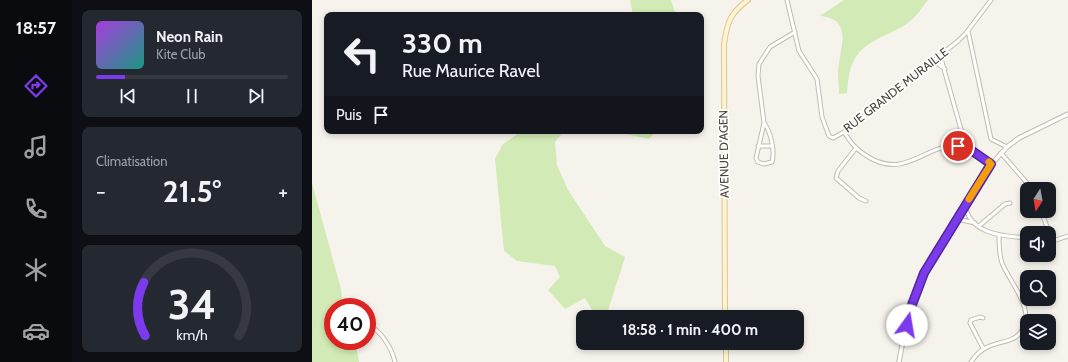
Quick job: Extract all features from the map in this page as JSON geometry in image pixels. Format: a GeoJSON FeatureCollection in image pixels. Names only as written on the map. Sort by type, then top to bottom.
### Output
{"type":"FeatureCollection","features":[{"type":"Feature","properties":{"kind":"main road","name":"AVENUE D'AGEN"},"geometry":{"type":"LineString","coordinates":[[725,310],[724,44],[728,21],[740,6],[748,0]]}},
{"type":"Feature","properties":{"kind":"main road"},"geometry":{"type":"LineString","coordinates":[[726,350],[726,362]]}},
{"type":"Feature","properties":{"kind":"street","name":"RUE GRANDE MURAILLE"},"geometry":{"type":"LineString","coordinates":[[787,0],[799,51],[817,79],[826,130],[832,138],[844,132],[968,31],[991,0]]}},
{"type":"Feature","properties":{"kind":"street"},"geometry":{"type":"LineString","coordinates":[[968,31],[991,139],[1007,147]]}},
{"type":"Feature","properties":{"kind":"street"},"geometry":{"type":"LineString","coordinates":[[764,123],[756,158],[758,162],[764,164],[772,160],[772,146],[769,132],[764,123],[758,76],[759,64],[770,47],[795,32]]}},
{"type":"Feature","properties":{"kind":"street"},"geometry":{"type":"LineString","coordinates":[[940,55],[966,147]]}},
{"type":"Feature","properties":{"kind":"street"},"geometry":{"type":"LineString","coordinates":[[931,62],[938,64],[945,69]]}},
{"type":"Feature","properties":{"kind":"street"},"geometry":{"type":"LineString","coordinates":[[899,362],[908,313],[919,286],[965,205],[991,164],[1007,147],[1031,131],[1068,114]]}},
{"type":"Feature","properties":{"kind":"street"},"geometry":{"type":"LineString","coordinates":[[844,132],[851,144],[876,161],[886,164],[900,165],[960,142],[963,137]]}},
{"type":"Feature","properties":{"kind":"street"},"geometry":{"type":"LineString","coordinates":[[758,146],[772,146]]}},
{"type":"Feature","properties":{"kind":"street"},"geometry":{"type":"LineString","coordinates":[[944,147],[966,147],[991,164]]}},
{"type":"Feature","properties":{"kind":"street"},"geometry":{"type":"LineString","coordinates":[[856,148],[838,171],[836,178],[859,198],[866,201]]}},
{"type":"Feature","properties":{"kind":"street"},"geometry":{"type":"LineString","coordinates":[[1000,153],[1027,182]]}},
{"type":"Feature","properties":{"kind":"street"},"geometry":{"type":"LineString","coordinates":[[978,225],[1005,204],[1010,203]]}},
{"type":"Feature","properties":{"kind":"street"},"geometry":{"type":"LineString","coordinates":[[965,205],[968,213],[978,225],[987,232],[1020,237]]}},
{"type":"Feature","properties":{"kind":"street"},"geometry":{"type":"LineString","coordinates":[[957,219],[966,220],[978,225]]}},
{"type":"Feature","properties":{"kind":"street"},"geometry":{"type":"LineString","coordinates":[[971,362],[983,348],[1012,339],[1019,335],[1026,320],[1024,305],[1002,261],[999,235]]}},
{"type":"Feature","properties":{"kind":"street"},"geometry":{"type":"LineString","coordinates":[[1056,239],[1068,236]]}},
{"type":"Feature","properties":{"kind":"street"},"geometry":{"type":"LineString","coordinates":[[983,318],[976,318],[971,320],[970,323],[983,348]]}},
{"type":"Feature","properties":{"kind":"street"},"geometry":{"type":"LineString","coordinates":[[376,331],[392,350],[395,362]]}},
{"type":"Feature","properties":{"kind":"green space"},"geometry":{"type":"Polygon","coordinates":[[[630,0],[671,0],[675,12],[632,12],[630,0]]]}},
{"type":"Feature","properties":{"kind":"green space"},"geometry":{"type":"Polygon","coordinates":[[[844,0],[928,0],[918,14],[909,23],[870,43],[859,53],[851,67],[847,93],[839,94],[838,72],[842,45],[841,29],[838,23],[831,18],[820,16],[844,0]]]}},
{"type":"Feature","properties":{"kind":"green space"},"geometry":{"type":"Polygon","coordinates":[[[518,134],[562,134],[555,142],[557,165],[568,190],[605,246],[625,257],[608,310],[592,310],[585,298],[565,309],[548,290],[560,277],[555,266],[517,261],[504,251],[495,159],[503,144],[518,134]]]}},
{"type":"Feature","properties":{"kind":"green space"},"geometry":{"type":"Polygon","coordinates":[[[625,134],[653,134],[649,139],[625,134]]]}},
{"type":"Feature","properties":{"kind":"green space"},"geometry":{"type":"Polygon","coordinates":[[[312,183],[341,289],[342,298],[324,298],[324,350],[357,350],[359,362],[312,362],[312,183]]]}},
{"type":"Feature","properties":{"kind":"slow traffic"},"geometry":{"type":"LineString","coordinates":[[969,199],[991,164],[989,162]]}},
{"type":"Feature","properties":{"kind":"route"},"geometry":{"type":"LineString","coordinates":[[907,325],[908,313],[924,273],[991,164],[976,152],[963,146],[958,146]]}}]}
